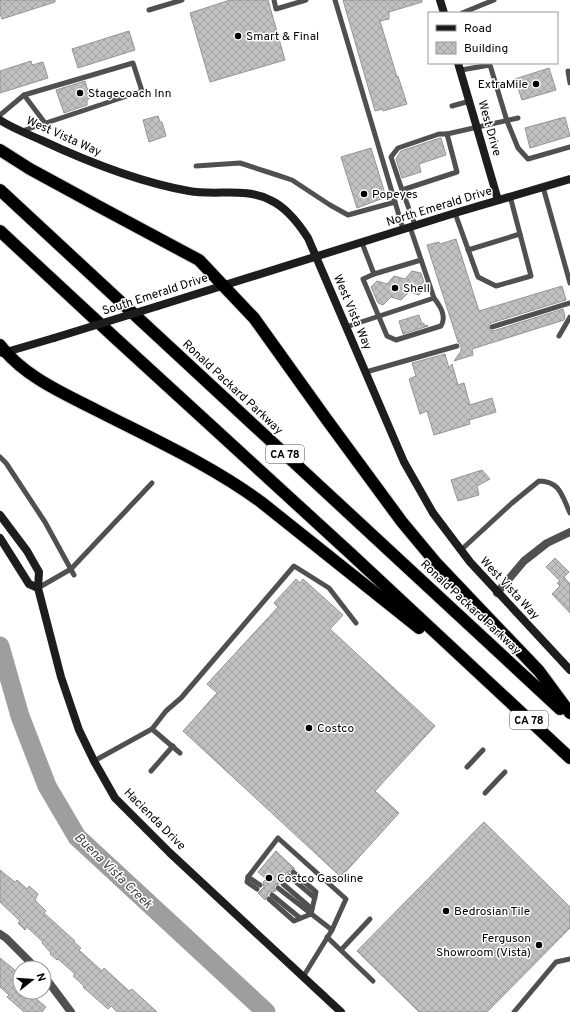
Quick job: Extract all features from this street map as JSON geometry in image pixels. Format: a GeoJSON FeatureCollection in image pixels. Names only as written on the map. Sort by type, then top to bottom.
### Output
{"type":"FeatureCollection","features":[{"type":"Feature","properties":{"kind":"highway"},"geometry":{"type":"LineString","coordinates":[[0,150],[30,169],[199,260],[254,318],[402,522],[436,564],[538,671],[570,713]]}},
{"type":"Feature","properties":{"kind":"highway","name":"Ronald Packard Parkway"},"geometry":{"type":"LineString","coordinates":[[0,190],[570,718]]}},
{"type":"Feature","properties":{"kind":"highway","name":"CA 78"},"geometry":{"type":"LineString","coordinates":[[0,231],[570,758]]}},
{"type":"Feature","properties":{"kind":"highway"},"geometry":{"type":"LineString","coordinates":[[2,350],[30,373],[72,397],[236,483],[487,682]]}},
{"type":"Feature","properties":{"kind":"main road"},"geometry":{"type":"LineString","coordinates":[[440,0],[444,12]]}},
{"type":"Feature","properties":{"kind":"main road","name":"West Drive"},"geometry":{"type":"LineString","coordinates":[[460,67],[498,200]]}},
{"type":"Feature","properties":{"kind":"main road","name":"West Vista Way"},"geometry":{"type":"LineString","coordinates":[[0,120],[77,157],[152,183],[192,192],[254,194],[271,200],[298,223],[308,238],[404,462],[433,513],[461,550],[498,593],[570,670]]}},
{"type":"Feature","properties":{"kind":"main road","name":"North Emerald Drive"},"geometry":{"type":"LineString","coordinates":[[316,257],[510,196],[570,179]]}},
{"type":"Feature","properties":{"kind":"main road","name":"South Emerald Drive"},"geometry":{"type":"LineString","coordinates":[[2,350],[54,338],[316,257]]}},
{"type":"Feature","properties":{"kind":"main road","name":"Hacienda Drive"},"geometry":{"type":"LineString","coordinates":[[0,515],[27,551],[39,572],[38,588],[61,678],[80,730],[94,761],[115,798],[170,853],[341,1012]]}},
{"type":"Feature","properties":{"kind":"main road"},"geometry":{"type":"LineString","coordinates":[[0,538],[29,584],[38,588]]}},
{"type":"Feature","properties":{"kind":"street"},"geometry":{"type":"LineString","coordinates":[[498,593],[524,561],[547,543],[570,532]]}},
{"type":"Feature","properties":{"kind":"street"},"geometry":{"type":"LineString","coordinates":[[0,934],[28,960]]}},
{"type":"Feature","properties":{"kind":"street"},"geometry":{"type":"LineString","coordinates":[[52,987],[71,1012]]}},
{"type":"Feature","properties":{"kind":"lane"},"geometry":{"type":"LineString","coordinates":[[149,10],[182,0]]}},
{"type":"Feature","properties":{"kind":"lane"},"geometry":{"type":"LineString","coordinates":[[274,0],[276,9],[306,0]]}},
{"type":"Feature","properties":{"kind":"lane"},"geometry":{"type":"LineString","coordinates":[[335,0],[395,202],[410,227]]}},
{"type":"Feature","properties":{"kind":"lane"},"geometry":{"type":"LineString","coordinates":[[464,12],[494,0]]}},
{"type":"Feature","properties":{"kind":"lane"},"geometry":{"type":"LineString","coordinates":[[0,115],[24,95],[133,63],[142,91],[22,131]]}},
{"type":"Feature","properties":{"kind":"lane"},"geometry":{"type":"LineString","coordinates":[[460,67],[490,65],[507,121],[518,148],[528,159],[570,147]]}},
{"type":"Feature","properties":{"kind":"lane"},"geometry":{"type":"LineString","coordinates":[[568,71],[570,82]]}},
{"type":"Feature","properties":{"kind":"lane"},"geometry":{"type":"LineString","coordinates":[[24,95],[46,123]]}},
{"type":"Feature","properties":{"kind":"lane"},"geometry":{"type":"LineString","coordinates":[[452,106],[470,101]]}},
{"type":"Feature","properties":{"kind":"lane"},"geometry":{"type":"LineString","coordinates":[[421,260],[374,274],[363,279],[387,336],[396,340],[441,326],[443,322],[441,307],[434,298],[410,227],[402,190],[391,157],[398,148],[439,134],[447,134],[478,128],[518,118]]}},
{"type":"Feature","properties":{"kind":"lane"},"geometry":{"type":"LineString","coordinates":[[402,190],[456,172],[447,134]]}},
{"type":"Feature","properties":{"kind":"lane"},"geometry":{"type":"LineString","coordinates":[[196,166],[240,164],[277,175],[292,180],[348,215],[395,202]]}},
{"type":"Feature","properties":{"kind":"lane"},"geometry":{"type":"LineString","coordinates":[[543,187],[570,283]]}},
{"type":"Feature","properties":{"kind":"lane"},"geometry":{"type":"LineString","coordinates":[[455,213],[478,277],[496,286],[531,276],[510,196]]}},
{"type":"Feature","properties":{"kind":"lane"},"geometry":{"type":"LineString","coordinates":[[468,250],[520,234]]}},
{"type":"Feature","properties":{"kind":"lane"},"geometry":{"type":"LineString","coordinates":[[362,242],[374,274]]}},
{"type":"Feature","properties":{"kind":"lane"},"geometry":{"type":"LineString","coordinates":[[346,326],[434,298]]}},
{"type":"Feature","properties":{"kind":"lane"},"geometry":{"type":"LineString","coordinates":[[492,327],[570,303]]}},
{"type":"Feature","properties":{"kind":"lane"},"geometry":{"type":"LineString","coordinates":[[559,336],[570,316]]}},
{"type":"Feature","properties":{"kind":"lane"},"geometry":{"type":"LineString","coordinates":[[366,372],[457,346]]}},
{"type":"Feature","properties":{"kind":"lane"},"geometry":{"type":"LineString","coordinates":[[0,457],[45,522],[74,575]]}},
{"type":"Feature","properties":{"kind":"lane"},"geometry":{"type":"LineString","coordinates":[[461,550],[512,503],[539,481],[548,481],[556,485],[570,512]]}},
{"type":"Feature","properties":{"kind":"lane"},"geometry":{"type":"LineString","coordinates":[[38,588],[71,569],[152,483]]}},
{"type":"Feature","properties":{"kind":"lane"},"geometry":{"type":"LineString","coordinates":[[94,761],[152,729],[166,711],[181,698],[294,566],[329,588],[356,623]]}},
{"type":"Feature","properties":{"kind":"lane"},"geometry":{"type":"LineString","coordinates":[[152,729],[180,753]]}},
{"type":"Feature","properties":{"kind":"lane"},"geometry":{"type":"LineString","coordinates":[[151,771],[173,746]]}},
{"type":"Feature","properties":{"kind":"lane"},"geometry":{"type":"LineString","coordinates":[[467,767],[483,750]]}},
{"type":"Feature","properties":{"kind":"lane"},"geometry":{"type":"LineString","coordinates":[[485,793],[505,772]]}},
{"type":"Feature","properties":{"kind":"lane"},"geometry":{"type":"LineString","coordinates":[[259,887],[248,877],[261,866],[278,838],[346,899],[332,930],[303,977]]}},
{"type":"Feature","properties":{"kind":"lane"},"geometry":{"type":"LineString","coordinates":[[291,874],[306,892],[315,898],[312,912]]}},
{"type":"Feature","properties":{"kind":"lane"},"geometry":{"type":"LineString","coordinates":[[282,884],[332,930]]}},
{"type":"Feature","properties":{"kind":"lane"},"geometry":{"type":"LineString","coordinates":[[278,888],[312,912]]}},
{"type":"Feature","properties":{"kind":"lane"},"geometry":{"type":"LineString","coordinates":[[270,897],[300,918],[312,912]]}},
{"type":"Feature","properties":{"kind":"lane"},"geometry":{"type":"LineString","coordinates":[[341,950],[370,918]]}},
{"type":"Feature","properties":{"kind":"lane"},"geometry":{"type":"LineString","coordinates":[[327,937],[373,980]]}},
{"type":"Feature","properties":{"kind":"lane"},"geometry":{"type":"LineString","coordinates":[[514,1012],[556,962],[570,959]]}},
{"type":"Feature","properties":{"kind":"building"},"geometry":{"type":"Polygon","coordinates":[[[0,0],[55,0],[55,2],[2,19],[0,14],[0,0]]]}},
{"type":"Feature","properties":{"kind":"building","name":"Smart & Final"},"geometry":{"type":"Polygon","coordinates":[[[230,0],[268,0],[285,60],[210,82],[190,13],[230,0]]]}},
{"type":"Feature","properties":{"kind":"building"},"geometry":{"type":"Polygon","coordinates":[[[343,0],[422,0],[422,2],[389,12],[389,19],[380,21],[407,104],[383,111],[383,109],[375,111],[343,0]]]}},
{"type":"Feature","properties":{"kind":"building"},"geometry":{"type":"Polygon","coordinates":[[[129,31],[135,50],[78,68],[72,49],[129,31]]]}},
{"type":"Feature","properties":{"kind":"building"},"geometry":{"type":"Polygon","coordinates":[[[31,61],[32,65],[43,62],[48,78],[0,93],[0,71],[31,61]]]}},
{"type":"Feature","properties":{"kind":"building","name":"ExtraMile"},"geometry":{"type":"Polygon","coordinates":[[[549,68],[556,90],[522,100],[515,79],[549,68]]]}},
{"type":"Feature","properties":{"kind":"building"},"geometry":{"type":"Polygon","coordinates":[[[85,81],[90,98],[87,100],[87,105],[64,113],[56,90],[85,81]]]}},
{"type":"Feature","properties":{"kind":"building"},"geometry":{"type":"Polygon","coordinates":[[[158,116],[160,122],[162,122],[166,136],[149,142],[143,120],[158,116]]]}},
{"type":"Feature","properties":{"kind":"building"},"geometry":{"type":"Polygon","coordinates":[[[565,117],[570,136],[530,148],[525,128],[565,117]]]}},
{"type":"Feature","properties":{"kind":"building"},"geometry":{"type":"Polygon","coordinates":[[[440,138],[446,155],[419,164],[421,172],[402,178],[396,159],[401,151],[440,138]]]}},
{"type":"Feature","properties":{"kind":"building"},"geometry":{"type":"Polygon","coordinates":[[[371,148],[386,197],[357,208],[341,157],[371,148]]]}},
{"type":"Feature","properties":{"kind":"building"},"geometry":{"type":"Polygon","coordinates":[[[456,239],[479,311],[562,286],[566,300],[491,323],[488,326],[490,330],[493,331],[563,309],[565,317],[564,320],[472,349],[473,355],[454,361],[461,351],[461,345],[458,342],[427,245],[439,242],[440,244],[456,239]]]}},
{"type":"Feature","properties":{"kind":"building"},"geometry":{"type":"Polygon","coordinates":[[[412,271],[421,273],[426,288],[419,295],[409,292],[401,300],[391,297],[383,305],[378,303],[371,287],[377,281],[387,284],[394,276],[405,279],[412,271]]]}},
{"type":"Feature","properties":{"kind":"building"},"geometry":{"type":"Polygon","coordinates":[[[419,315],[422,324],[424,323],[424,326],[428,326],[403,334],[399,321],[419,315]]]}},
{"type":"Feature","properties":{"kind":"building"},"geometry":{"type":"Polygon","coordinates":[[[445,354],[449,368],[452,364],[458,385],[464,383],[470,405],[492,398],[496,412],[469,420],[470,424],[434,435],[427,411],[420,414],[409,379],[416,376],[412,363],[445,354]]]}},
{"type":"Feature","properties":{"kind":"building"},"geometry":{"type":"Polygon","coordinates":[[[482,470],[490,479],[477,486],[479,495],[458,501],[451,480],[482,470]]]}},
{"type":"Feature","properties":{"kind":"building"},"geometry":{"type":"Polygon","coordinates":[[[555,558],[569,572],[564,577],[570,584],[570,613],[552,594],[560,586],[557,583],[560,581],[546,567],[555,558]]]}},
{"type":"Feature","properties":{"kind":"building","name":"Costco"},"geometry":{"type":"Polygon","coordinates":[[[296,579],[300,583],[303,579],[343,615],[330,629],[435,726],[375,791],[399,813],[341,877],[183,731],[217,693],[207,684],[278,607],[274,603],[296,579]]]}},
{"type":"Feature","properties":{"kind":"building"},"geometry":{"type":"Polygon","coordinates":[[[484,822],[570,907],[570,928],[487,1012],[419,1012],[357,951],[484,822]]]}},
{"type":"Feature","properties":{"kind":"building"},"geometry":{"type":"Polygon","coordinates":[[[276,851],[295,869],[291,868],[289,872],[286,873],[285,876],[287,879],[285,881],[281,880],[279,884],[275,885],[274,888],[276,891],[269,892],[265,900],[258,893],[264,887],[263,882],[266,879],[258,872],[276,851]]]}},
{"type":"Feature","properties":{"kind":"building"},"geometry":{"type":"Polygon","coordinates":[[[0,870],[15,882],[17,880],[27,889],[29,886],[38,894],[35,900],[46,911],[44,913],[75,941],[74,942],[81,948],[79,950],[102,971],[104,968],[129,991],[132,989],[157,1012],[117,1012],[111,1006],[108,1009],[83,987],[84,986],[73,976],[75,974],[50,954],[51,953],[42,943],[43,942],[27,927],[25,930],[18,923],[20,921],[0,902],[0,870]]]}},
{"type":"Feature","properties":{"kind":"building"},"geometry":{"type":"Polygon","coordinates":[[[0,958],[12,968],[12,1000],[38,1000],[46,1007],[42,1012],[24,1012],[7,997],[9,995],[0,987],[0,958]]]}},
{"type":"Feature","properties":{"kind":"waterway","name":"Buena Vista Creek"},"geometry":{"type":"LineString","coordinates":[[0,646],[20,716],[47,786],[77,837],[266,1012]]}},
{"type":"Feature","properties":{"kind":"place","name":"Smart & Final"},"geometry":{"type":"Point","coordinates":[238,36]}},
{"type":"Feature","properties":{"kind":"place","name":"ExtraMile"},"geometry":{"type":"Point","coordinates":[536,84]}},
{"type":"Feature","properties":{"kind":"place","name":"Stagecoach Inn"},"geometry":{"type":"Point","coordinates":[80,93]}},
{"type":"Feature","properties":{"kind":"place","name":"Popeyes"},"geometry":{"type":"Point","coordinates":[364,194]}},
{"type":"Feature","properties":{"kind":"place","name":"Shell"},"geometry":{"type":"Point","coordinates":[395,288]}},
{"type":"Feature","properties":{"kind":"place","name":"Costco"},"geometry":{"type":"Point","coordinates":[309,728]}},
{"type":"Feature","properties":{"kind":"place","name":"Costco Gasoline"},"geometry":{"type":"Point","coordinates":[269,878]}},
{"type":"Feature","properties":{"kind":"place","name":"Bedrosian Tile"},"geometry":{"type":"Point","coordinates":[446,911]}},
{"type":"Feature","properties":{"kind":"place","name":"Ferguson Showroom (Vista)"},"geometry":{"type":"Point","coordinates":[539,945]}}]}
